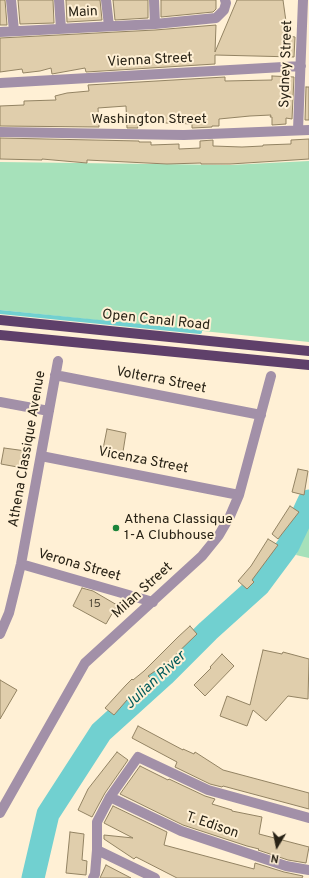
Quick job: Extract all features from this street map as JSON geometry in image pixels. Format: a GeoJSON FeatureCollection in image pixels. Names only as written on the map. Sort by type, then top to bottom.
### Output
{"type":"FeatureCollection","features":[{"type":"Feature","properties":{"kind":"main road","name":"Open Canal Road"},"geometry":{"type":"LineString","coordinates":[[0,320],[309,351]]}},
{"type":"Feature","properties":{"kind":"main road","name":"Open Canal Road"},"geometry":{"type":"LineString","coordinates":[[0,335],[309,365]]}},
{"type":"Feature","properties":{"kind":"street"},"geometry":{"type":"LineString","coordinates":[[11,0],[14,31]]}},
{"type":"Feature","properties":{"kind":"street"},"geometry":{"type":"LineString","coordinates":[[59,0],[61,28]]}},
{"type":"Feature","properties":{"kind":"street"},"geometry":{"type":"LineString","coordinates":[[106,0],[109,26]]}},
{"type":"Feature","properties":{"kind":"street"},"geometry":{"type":"LineString","coordinates":[[154,0],[155,24]]}},
{"type":"Feature","properties":{"kind":"street","name":"Main"},"geometry":{"type":"LineString","coordinates":[[0,32],[155,24],[216,18],[224,10],[226,3],[225,0]]}},
{"type":"Feature","properties":{"kind":"street","name":"Sydney Street"},"geometry":{"type":"LineString","coordinates":[[298,130],[303,0]]}},
{"type":"Feature","properties":{"kind":"street","name":"Vienna Street"},"geometry":{"type":"LineString","coordinates":[[0,83],[301,66]]}},
{"type":"Feature","properties":{"kind":"street","name":"Washington Street"},"geometry":{"type":"LineString","coordinates":[[0,132],[184,135],[309,130]]}},
{"type":"Feature","properties":{"kind":"street","name":"Athena Classique Avenue"},"geometry":{"type":"LineString","coordinates":[[0,634],[9,613],[21,564],[58,361]]}},
{"type":"Feature","properties":{"kind":"street","name":"Volterra Street"},"geometry":{"type":"LineString","coordinates":[[55,375],[261,415]]}},
{"type":"Feature","properties":{"kind":"street","name":"Milan Street"},"geometry":{"type":"LineString","coordinates":[[0,813],[85,663],[202,556],[223,529],[239,495],[271,376]]}},
{"type":"Feature","properties":{"kind":"street"},"geometry":{"type":"LineString","coordinates":[[0,402],[49,411]]}},
{"type":"Feature","properties":{"kind":"street","name":"Vicenza Street"},"geometry":{"type":"LineString","coordinates":[[41,456],[239,495]]}},
{"type":"Feature","properties":{"kind":"street","name":"Verona Street"},"geometry":{"type":"LineString","coordinates":[[21,564],[153,602]]}},
{"type":"Feature","properties":{"kind":"street"},"geometry":{"type":"LineString","coordinates":[[93,878],[95,874],[97,850],[97,822],[110,797],[138,757],[208,790],[309,818]]}},
{"type":"Feature","properties":{"kind":"street","name":"T. Edison"},"geometry":{"type":"LineString","coordinates":[[110,797],[181,831],[286,866],[309,870]]}},
{"type":"Feature","properties":{"kind":"street"},"geometry":{"type":"LineString","coordinates":[[97,850],[155,878]]}},
{"type":"Feature","properties":{"kind":"green space"},"geometry":{"type":"Polygon","coordinates":[[[309,161],[309,342],[0,310],[0,162],[230,165],[309,161]]]}},
{"type":"Feature","properties":{"kind":"green space"},"geometry":{"type":"Polygon","coordinates":[[[309,526],[309,558],[296,555],[309,526]]]}},
{"type":"Feature","properties":{"kind":"building"},"geometry":{"type":"Polygon","coordinates":[[[0,0],[5,0],[7,25],[0,25],[0,0]]]}},
{"type":"Feature","properties":{"kind":"building"},"geometry":{"type":"Polygon","coordinates":[[[18,0],[53,0],[54,23],[20,24],[18,0]]]}},
{"type":"Feature","properties":{"kind":"building"},"geometry":{"type":"Polygon","coordinates":[[[66,0],[100,0],[102,20],[67,22],[66,0]]]}},
{"type":"Feature","properties":{"kind":"building"},"geometry":{"type":"Polygon","coordinates":[[[113,0],[148,0],[148,18],[115,20],[113,0]]]}},
{"type":"Feature","properties":{"kind":"building"},"geometry":{"type":"Polygon","coordinates":[[[161,0],[216,0],[216,9],[213,12],[161,17],[161,0]]]}},
{"type":"Feature","properties":{"kind":"building"},"geometry":{"type":"Polygon","coordinates":[[[237,0],[283,0],[288,36],[295,37],[294,57],[215,55],[215,64],[86,72],[85,68],[52,74],[51,68],[23,73],[22,69],[0,72],[0,38],[155,30],[216,25],[215,52],[237,0]]]}},
{"type":"Feature","properties":{"kind":"building"},"geometry":{"type":"Polygon","coordinates":[[[272,76],[294,77],[292,119],[286,118],[286,124],[272,125],[271,115],[219,119],[219,126],[212,127],[192,128],[192,124],[137,123],[138,128],[127,128],[126,106],[98,108],[99,127],[0,126],[0,106],[24,105],[24,101],[56,100],[55,96],[67,93],[89,91],[88,85],[225,77],[225,81],[272,80],[272,76]]]}},
{"type":"Feature","properties":{"kind":"building"},"geometry":{"type":"Polygon","coordinates":[[[306,87],[309,87],[309,120],[305,120],[306,87]]]}},
{"type":"Feature","properties":{"kind":"building"},"geometry":{"type":"Polygon","coordinates":[[[0,138],[139,141],[151,142],[151,145],[179,144],[179,149],[200,148],[200,141],[213,140],[213,146],[242,147],[291,144],[291,140],[309,139],[309,159],[230,164],[167,164],[87,160],[87,163],[42,159],[0,159],[0,138]]]}},
{"type":"Feature","properties":{"kind":"building"},"geometry":{"type":"Polygon","coordinates":[[[107,429],[126,433],[122,458],[102,454],[107,429]]]}},
{"type":"Feature","properties":{"kind":"building"},"geometry":{"type":"Polygon","coordinates":[[[4,448],[26,451],[23,468],[1,464],[4,448]]]}},
{"type":"Feature","properties":{"kind":"building"},"geometry":{"type":"Polygon","coordinates":[[[298,469],[308,471],[304,495],[292,492],[298,469]]]}},
{"type":"Feature","properties":{"kind":"building"},"geometry":{"type":"Polygon","coordinates":[[[290,506],[299,512],[278,539],[272,534],[290,506]]]}},
{"type":"Feature","properties":{"kind":"building"},"geometry":{"type":"Polygon","coordinates":[[[268,539],[278,545],[252,580],[254,582],[247,589],[238,581],[251,566],[268,539]]]}},
{"type":"Feature","properties":{"kind":"building"},"geometry":{"type":"Polygon","coordinates":[[[82,588],[93,591],[117,605],[106,624],[73,606],[82,588]]]}},
{"type":"Feature","properties":{"kind":"building"},"geometry":{"type":"Polygon","coordinates":[[[190,626],[197,634],[168,662],[148,676],[151,679],[127,700],[114,715],[105,708],[132,679],[133,680],[144,671],[190,626]]]}},
{"type":"Feature","properties":{"kind":"building"},"geometry":{"type":"Polygon","coordinates":[[[263,650],[282,654],[283,652],[309,659],[308,699],[288,696],[266,721],[253,710],[247,726],[220,716],[227,696],[250,705],[263,650]]]}},
{"type":"Feature","properties":{"kind":"building"},"geometry":{"type":"Polygon","coordinates":[[[222,654],[234,666],[205,696],[194,685],[211,668],[210,667],[222,654]]]}},
{"type":"Feature","properties":{"kind":"building"},"geometry":{"type":"Polygon","coordinates":[[[0,680],[17,690],[0,719],[0,680]]]}},
{"type":"Feature","properties":{"kind":"building"},"geometry":{"type":"Polygon","coordinates":[[[138,726],[183,750],[194,754],[195,752],[223,770],[309,793],[309,809],[223,786],[210,784],[175,767],[177,762],[132,738],[138,726]]]}},
{"type":"Feature","properties":{"kind":"building"},"geometry":{"type":"Polygon","coordinates":[[[117,752],[128,760],[105,793],[92,817],[78,810],[88,789],[117,752]]]}},
{"type":"Feature","properties":{"kind":"building"},"geometry":{"type":"Polygon","coordinates":[[[140,766],[168,780],[169,779],[205,796],[215,799],[212,804],[232,811],[262,817],[259,834],[309,847],[306,863],[288,860],[258,850],[259,849],[183,825],[120,794],[140,766]]]}},
{"type":"Feature","properties":{"kind":"building"},"geometry":{"type":"Polygon","coordinates":[[[113,806],[167,832],[164,845],[254,869],[255,863],[303,876],[302,878],[177,878],[136,857],[134,859],[104,839],[104,835],[133,838],[104,823],[113,806]]]}},
{"type":"Feature","properties":{"kind":"building"},"geometry":{"type":"Polygon","coordinates":[[[70,832],[84,834],[82,860],[87,861],[86,875],[66,873],[70,832]]]}},
{"type":"Feature","properties":{"kind":"building"},"geometry":{"type":"Polygon","coordinates":[[[106,865],[131,878],[100,878],[106,865]]]}},
{"type":"Feature","properties":{"kind":"waterway"},"geometry":{"type":"LineString","coordinates":[[0,312],[200,332]]}},
{"type":"Feature","properties":{"kind":"waterway","name":"Julian River"},"geometry":{"type":"LineString","coordinates":[[33,878],[48,814],[101,732],[259,585],[288,546],[309,501]]}},
{"type":"Feature","properties":{"kind":"place","name":"Athena Classique 1-A Clubhouse"},"geometry":{"type":"Point","coordinates":[116,528]}}]}
